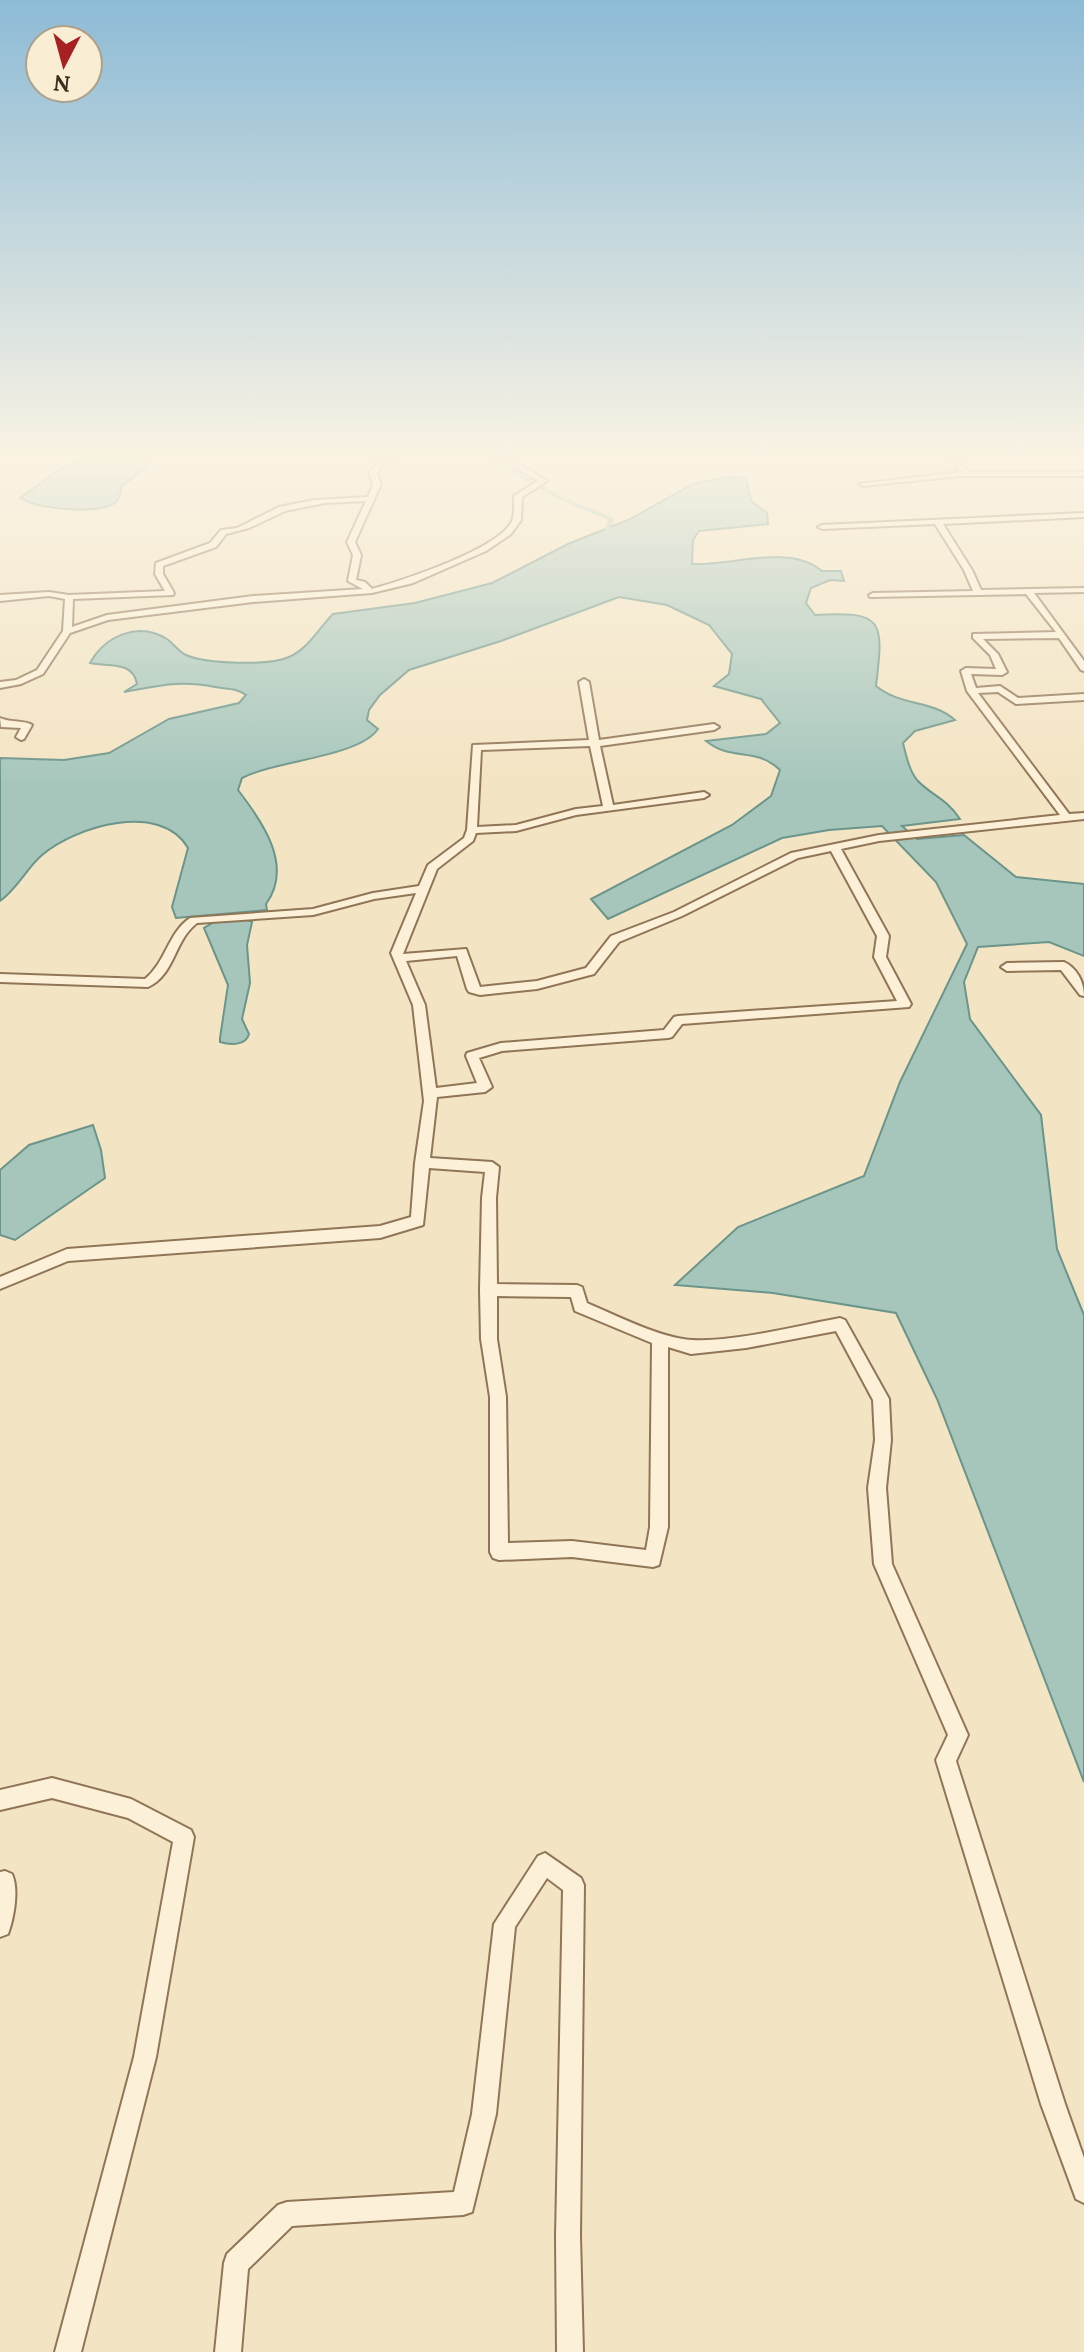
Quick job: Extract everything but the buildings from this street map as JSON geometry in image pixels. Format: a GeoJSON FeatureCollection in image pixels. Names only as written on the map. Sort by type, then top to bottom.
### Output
{"type":"FeatureCollection","features":[{"type":"Feature","properties":{"kind":"street"},"geometry":{"type":"LineString","coordinates":[[0,598],[49,594],[69,597],[174,593],[159,574],[159,566]]}},
{"type":"Feature","properties":{"kind":"street"},"geometry":{"type":"LineString","coordinates":[[355,566],[352,581],[372,591]]}},
{"type":"Feature","properties":{"kind":"street"},"geometry":{"type":"LineString","coordinates":[[67,631],[107,618],[188,601],[372,591],[410,581],[445,566]]}},
{"type":"Feature","properties":{"kind":"street"},"geometry":{"type":"LineString","coordinates":[[964,566],[978,593]]}},
{"type":"Feature","properties":{"kind":"street"},"geometry":{"type":"LineString","coordinates":[[873,595],[1084,590]]}},
{"type":"Feature","properties":{"kind":"street"},"geometry":{"type":"LineString","coordinates":[[1028,591],[1084,668]]}},
{"type":"Feature","properties":{"kind":"street"},"geometry":{"type":"LineString","coordinates":[[0,696],[2,685],[40,672],[67,631],[69,597]]}},
{"type":"Feature","properties":{"kind":"street"},"geometry":{"type":"LineString","coordinates":[[1062,635],[976,636],[994,654],[1002,672],[966,671],[972,691],[1066,817]]}},
{"type":"Feature","properties":{"kind":"street"},"geometry":{"type":"LineString","coordinates":[[584,682],[608,809]]}},
{"type":"Feature","properties":{"kind":"street"},"geometry":{"type":"LineString","coordinates":[[972,691],[1000,689],[1016,701],[1084,697]]}},
{"type":"Feature","properties":{"kind":"street"},"geometry":{"type":"LineString","coordinates":[[0,721],[4,725],[27,725],[21,737]]}},
{"type":"Feature","properties":{"kind":"street"},"geometry":{"type":"LineString","coordinates":[[0,1283],[67,1255],[380,1232],[418,1221],[429,1093],[419,1005],[397,953],[432,867],[469,839],[478,772],[476,747],[595,743],[714,727]]}},
{"type":"Feature","properties":{"kind":"street"},"geometry":{"type":"LineString","coordinates":[[472,830],[516,828],[576,812],[704,795]]}},
{"type":"Feature","properties":{"kind":"street"},"geometry":{"type":"LineString","coordinates":[[398,958],[462,952],[470,986],[480,991],[537,985],[590,971],[615,939],[678,914],[795,855],[879,838],[1084,816]]}},
{"type":"Feature","properties":{"kind":"street"},"geometry":{"type":"LineString","coordinates":[[429,1093],[485,1087],[472,1056],[501,1047],[668,1034],[678,1020],[905,1004],[880,957],[883,936],[834,846]]}},
{"type":"Feature","properties":{"kind":"street"},"geometry":{"type":"LineString","coordinates":[[0,978],[148,983],[162,974],[185,925],[194,920],[313,912],[358,899],[422,889]]}},
{"type":"Feature","properties":{"kind":"street"},"geometry":{"type":"LineString","coordinates":[[1007,967],[1064,966],[1084,992]]}},
{"type":"Feature","properties":{"kind":"street"},"geometry":{"type":"LineString","coordinates":[[422,1163],[492,1167],[488,1290],[489,1339],[498,1397],[499,1552],[572,1549],[653,1559],[659,1527],[660,1339]]}},
{"type":"Feature","properties":{"kind":"street"},"geometry":{"type":"LineString","coordinates":[[488,1290],[577,1291],[580,1307],[660,1339],[691,1347],[746,1342],[840,1324],[881,1399],[883,1440],[877,1488],[883,1564],[958,1735],[946,1760],[1053,2104],[1084,2191]]}},
{"type":"Feature","properties":{"kind":"street"},"geometry":{"type":"LineString","coordinates":[[0,1800],[52,1788],[131,1809],[184,1837],[145,2057],[68,2352]]}},
{"type":"Feature","properties":{"kind":"street"},"geometry":{"type":"LineString","coordinates":[[228,2352],[236,2263],[287,2214],[463,2203],[484,2114],[505,1924],[545,1863],[574,1885],[568,2236],[570,2352]]}},
{"type":"Feature","properties":{"kind":"street"},"geometry":{"type":"LineString","coordinates":[[0,1882],[5,1881],[0,1926]]}},
{"type":"Feature","properties":{"kind":"water"},"geometry":{"type":"Polygon","coordinates":[[[526,566],[813,566],[822,571],[841,571],[844,581],[830,580],[811,588],[806,603],[815,615],[867,618],[874,624],[880,646],[876,686],[896,697],[946,713],[955,720],[915,731],[903,743],[917,780],[960,819],[902,826],[917,839],[964,835],[1016,877],[1084,884],[1084,956],[1049,942],[978,947],[964,982],[970,1019],[1041,1115],[1057,1249],[1084,1315],[1084,1782],[937,1399],[896,1313],[773,1293],[675,1285],[738,1227],[864,1176],[900,1082],[967,944],[936,882],[882,826],[782,838],[608,919],[591,899],[732,825],[771,796],[780,770],[762,758],[725,751],[706,741],[766,734],[780,723],[761,699],[714,686],[729,674],[732,654],[709,625],[667,605],[619,597],[501,641],[409,670],[380,695],[369,710],[367,720],[378,729],[368,738],[336,752],[242,778],[238,790],[265,830],[276,859],[277,875],[266,904],[267,910],[176,918],[172,907],[188,848],[175,834],[159,825],[139,822],[96,828],[57,844],[36,860],[0,901],[0,758],[64,760],[109,753],[169,719],[239,703],[246,695],[231,689],[190,684],[124,692],[137,684],[130,671],[118,666],[90,663],[96,653],[113,639],[123,634],[145,631],[167,639],[183,653],[195,658],[238,663],[267,662],[289,657],[302,649],[333,614],[415,603],[492,583],[526,566]]]}},
{"type":"Feature","properties":{"kind":"water"},"geometry":{"type":"Polygon","coordinates":[[[244,918],[252,922],[247,945],[250,983],[242,1019],[249,1034],[241,1043],[228,1044],[220,1042],[228,985],[204,928],[216,921],[244,918]]]}},
{"type":"Feature","properties":{"kind":"water"},"geometry":{"type":"Polygon","coordinates":[[[93,1125],[105,1178],[15,1240],[0,1235],[0,1170],[29,1145],[93,1125]]]}}]}
